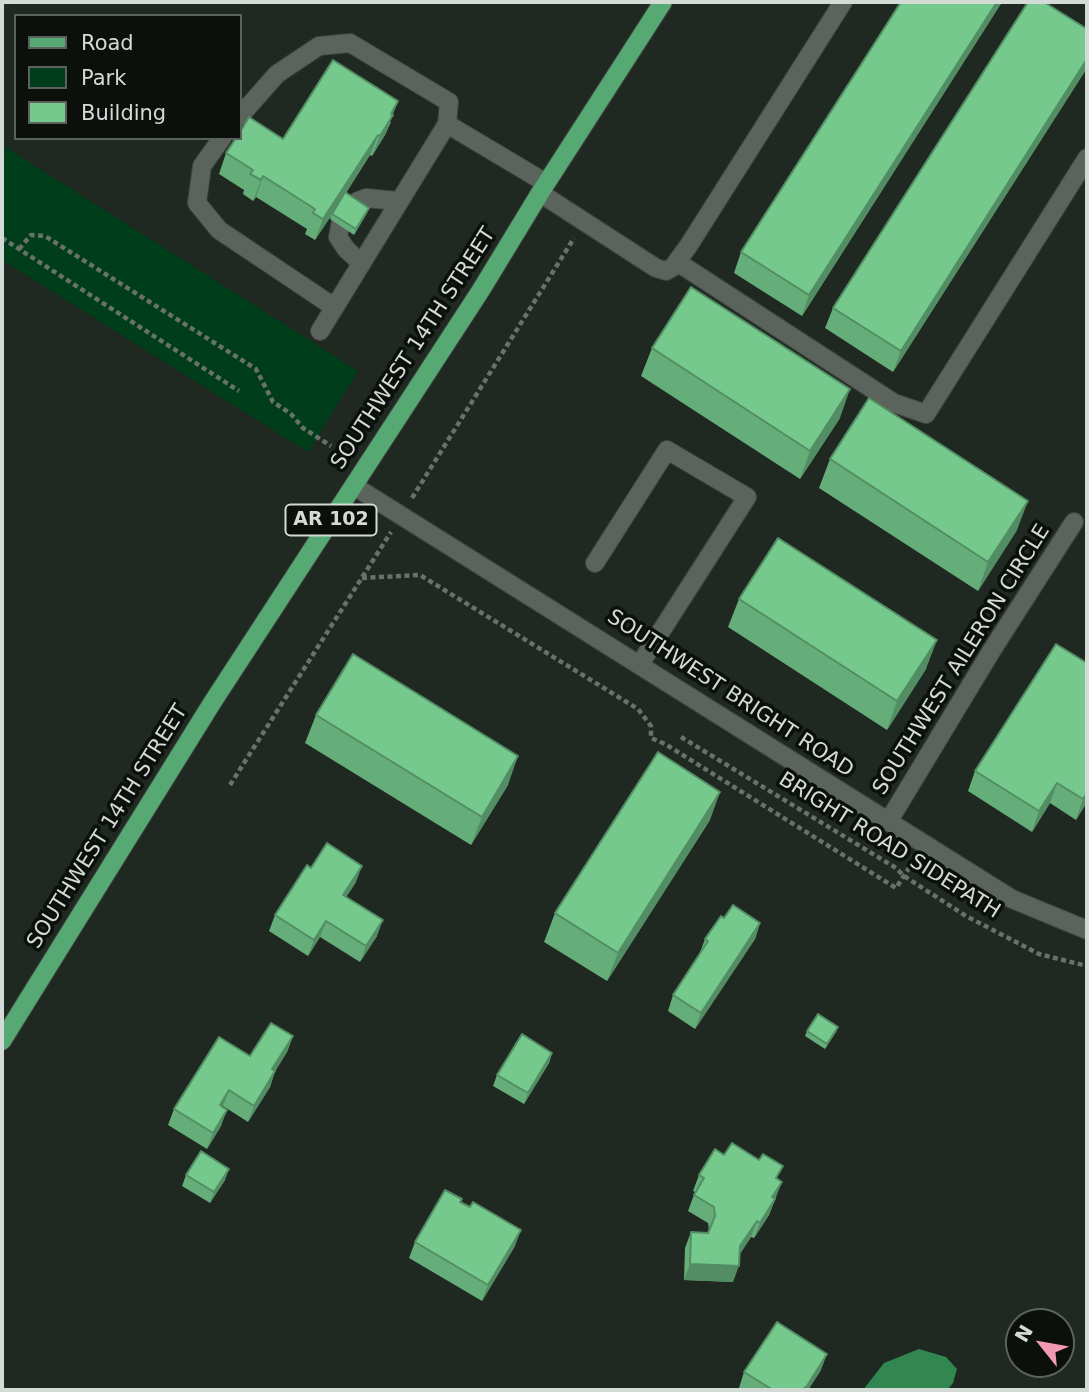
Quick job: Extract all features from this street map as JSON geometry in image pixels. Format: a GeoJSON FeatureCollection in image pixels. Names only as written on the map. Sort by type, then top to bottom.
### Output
{"type":"FeatureCollection","features":[{"type":"Feature","properties":{"kind":"main road","name":"SOUTHWEST 14TH STREET"},"geometry":{"type":"LineString","coordinates":[[2,1041],[212,703],[481,290],[663,2]]}},
{"type":"Feature","properties":{"kind":"street"},"geometry":{"type":"LineString","coordinates":[[447,124],[543,188],[583,222],[656,268],[666,271],[677,262],[843,2]]}},
{"type":"Feature","properties":{"kind":"street"},"geometry":{"type":"LineString","coordinates":[[242,114],[276,74],[318,46],[350,43],[449,102],[447,124],[320,331]]}},
{"type":"Feature","properties":{"kind":"street"},"geometry":{"type":"LineString","coordinates":[[221,140],[202,166],[197,203],[219,230],[334,307]]}},
{"type":"Feature","properties":{"kind":"street"},"geometry":{"type":"LineString","coordinates":[[677,262],[894,403],[926,414],[1087,158]]}},
{"type":"Feature","properties":{"kind":"street"},"geometry":{"type":"LineString","coordinates":[[361,264],[338,237],[341,221],[358,201],[366,198],[398,201]]}},
{"type":"Feature","properties":{"kind":"street"},"geometry":{"type":"LineString","coordinates":[[595,563],[667,450],[747,497],[640,664]]}},
{"type":"Feature","properties":{"kind":"street","name":"SOUTHWEST BRIGHT ROAD"},"geometry":{"type":"LineString","coordinates":[[354,485],[1012,899],[1087,930]]}},
{"type":"Feature","properties":{"kind":"street","name":"SOUTHWEST AILERON CIRCLE"},"geometry":{"type":"LineString","coordinates":[[888,822],[992,650],[1074,522]]}},
{"type":"Feature","properties":{"kind":"path"},"geometry":{"type":"LineString","coordinates":[[415,492],[583,222]]}},
{"type":"Feature","properties":{"kind":"path"},"geometry":{"type":"LineString","coordinates":[[19,249],[31,235],[45,236],[57,243],[256,369],[273,401],[303,428],[331,446]]}},
{"type":"Feature","properties":{"kind":"path"},"geometry":{"type":"LineString","coordinates":[[2,238],[239,391]]}},
{"type":"Feature","properties":{"kind":"path"},"geometry":{"type":"LineString","coordinates":[[230,785],[390,534]]}},
{"type":"Feature","properties":{"kind":"path"},"geometry":{"type":"LineString","coordinates":[[362,578],[419,575],[638,709],[652,726],[651,738],[665,744],[896,888],[915,858]]}},
{"type":"Feature","properties":{"kind":"path","name":"BRIGHT ROAD SIDEPATH"},"geometry":{"type":"LineString","coordinates":[[681,737],[896,868],[966,916],[1039,954],[1087,966]]}},
{"type":"Feature","properties":{"kind":"green space"},"geometry":{"type":"Polygon","coordinates":[[[2,145],[358,371],[308,452],[2,260],[2,145]]]}},
{"type":"Feature","properties":{"kind":"shaded area"},"geometry":{"type":"Polygon","coordinates":[[[919,1349],[946,1357],[957,1369],[953,1383],[947,1390],[863,1390],[884,1363],[919,1349]]]}},
{"type":"Feature","properties":{"kind":"building"},"geometry":{"type":"Polygon","coordinates":[[[901,2],[997,2],[809,295],[741,252],[901,2]]]}},
{"type":"Feature","properties":{"kind":"building"},"geometry":{"type":"Polygon","coordinates":[[[1028,2],[1044,2],[1087,29],[1087,59],[901,351],[833,308],[1028,2]]]}},
{"type":"Feature","properties":{"kind":"building"},"geometry":{"type":"Polygon","coordinates":[[[333,60],[398,101],[380,136],[378,135],[323,219],[313,213],[315,209],[263,176],[261,180],[250,174],[253,170],[226,153],[235,140],[242,140],[242,129],[249,117],[283,139],[333,60]]]}},
{"type":"Feature","properties":{"kind":"building"},"geometry":{"type":"Polygon","coordinates":[[[345,192],[369,208],[356,229],[332,214],[345,192]]]}},
{"type":"Feature","properties":{"kind":"building"},"geometry":{"type":"Polygon","coordinates":[[[691,287],[850,389],[810,451],[652,348],[691,287]]]}},
{"type":"Feature","properties":{"kind":"building"},"geometry":{"type":"Polygon","coordinates":[[[869,398],[1028,501],[988,562],[830,459],[869,398]]]}},
{"type":"Feature","properties":{"kind":"building"},"geometry":{"type":"Polygon","coordinates":[[[778,538],[937,640],[897,701],[739,599],[778,538]]]}},
{"type":"Feature","properties":{"kind":"building"},"geometry":{"type":"Polygon","coordinates":[[[1056,644],[1087,663],[1087,793],[1083,799],[1057,783],[1039,811],[975,771],[1056,644]]]}},
{"type":"Feature","properties":{"kind":"building"},"geometry":{"type":"Polygon","coordinates":[[[353,654],[518,756],[482,817],[316,715],[353,654]]]}},
{"type":"Feature","properties":{"kind":"building"},"geometry":{"type":"Polygon","coordinates":[[[658,752],[720,792],[618,953],[555,913],[658,752]]]}},
{"type":"Feature","properties":{"kind":"building"},"geometry":{"type":"Polygon","coordinates":[[[327,843],[362,866],[343,895],[383,920],[366,946],[326,921],[314,940],[275,915],[307,865],[311,868],[327,843]]]}},
{"type":"Feature","properties":{"kind":"building"},"geometry":{"type":"Polygon","coordinates":[[[733,905],[760,923],[701,1013],[673,995],[708,941],[705,939],[721,916],[724,918],[733,905]]]}},
{"type":"Feature","properties":{"kind":"building"},"geometry":{"type":"Polygon","coordinates":[[[818,1014],[838,1027],[827,1044],[807,1031],[818,1014]]]}},
{"type":"Feature","properties":{"kind":"building"},"geometry":{"type":"Polygon","coordinates":[[[271,1023],[293,1036],[272,1069],[275,1071],[254,1106],[229,1090],[220,1105],[227,1110],[213,1133],[174,1109],[219,1037],[250,1056],[271,1023]]]}},
{"type":"Feature","properties":{"kind":"building"},"geometry":{"type":"Polygon","coordinates":[[[522,1034],[552,1053],[528,1093],[497,1075],[522,1034]]]}},
{"type":"Feature","properties":{"kind":"building"},"geometry":{"type":"Polygon","coordinates":[[[732,1143],[759,1160],[763,1154],[783,1166],[776,1178],[782,1182],[760,1223],[757,1221],[740,1246],[739,1266],[690,1264],[691,1232],[708,1233],[715,1216],[714,1207],[694,1195],[704,1178],[699,1175],[715,1149],[724,1155],[732,1143]]]}},
{"type":"Feature","properties":{"kind":"building"},"geometry":{"type":"Polygon","coordinates":[[[201,1151],[229,1169],[214,1192],[186,1175],[201,1151]]]}},
{"type":"Feature","properties":{"kind":"building"},"geometry":{"type":"Polygon","coordinates":[[[445,1190],[462,1199],[460,1202],[470,1207],[473,1202],[521,1230],[488,1285],[415,1242],[445,1190]]]}},
{"type":"Feature","properties":{"kind":"building"},"geometry":{"type":"Polygon","coordinates":[[[777,1322],[827,1354],[807,1386],[801,1390],[773,1390],[744,1372],[777,1322]]]}}]}
